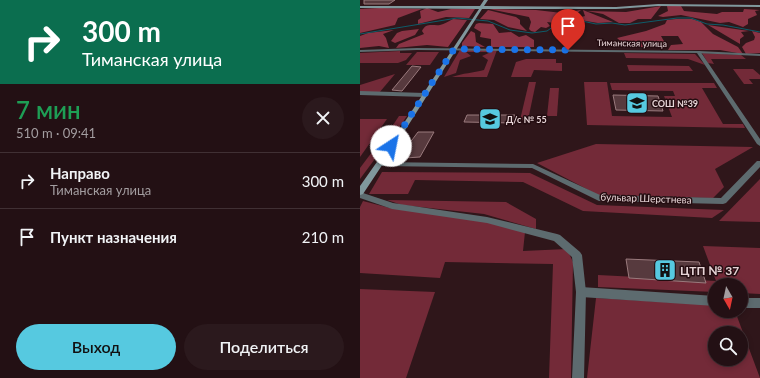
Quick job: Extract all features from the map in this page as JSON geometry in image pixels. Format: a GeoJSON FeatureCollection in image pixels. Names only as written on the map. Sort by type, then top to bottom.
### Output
{"type":"FeatureCollection","features":[{"type":"Feature","properties":{"kind":"main road"},"geometry":{"type":"LineString","coordinates":[[360,194],[486,0]]}},
{"type":"Feature","properties":{"kind":"main road"},"geometry":{"type":"LineString","coordinates":[[360,7],[481,9],[616,8],[680,5],[760,6]]}},
{"type":"Feature","properties":{"kind":"street","name":"Тиманская улица"},"geometry":{"type":"LineString","coordinates":[[360,51],[454,49],[698,52],[760,55]]}},
{"type":"Feature","properties":{"kind":"street"},"geometry":{"type":"LineString","coordinates":[[698,52],[760,144]]}},
{"type":"Feature","properties":{"kind":"street"},"geometry":{"type":"LineString","coordinates":[[360,94],[425,95]]}},
{"type":"Feature","properties":{"kind":"street","name":"бульвар Шерстнева"},"geometry":{"type":"LineString","coordinates":[[380,164],[533,166],[599,198],[723,201],[760,163]]}},
{"type":"Feature","properties":{"kind":"street"},"geometry":{"type":"LineString","coordinates":[[360,194],[392,206],[487,220],[557,238],[577,255],[581,292],[578,378]]}},
{"type":"Feature","properties":{"kind":"street"},"geometry":{"type":"LineString","coordinates":[[581,292],[708,301]]}},
{"type":"Feature","properties":{"kind":"street"},"geometry":{"type":"LineString","coordinates":[[748,302],[760,303]]}},
{"type":"Feature","properties":{"kind":"shaded area"},"geometry":{"type":"Polygon","coordinates":[[[661,6],[651,19],[638,19],[630,23],[619,23],[603,14],[587,11],[626,12],[661,6]]]}},
{"type":"Feature","properties":{"kind":"shaded area"},"geometry":{"type":"Polygon","coordinates":[[[667,6],[681,6],[684,11],[717,14],[722,12],[743,12],[744,9],[760,10],[755,11],[757,15],[748,19],[748,24],[743,27],[729,22],[720,23],[681,15],[663,17],[658,16],[668,11],[667,6]]]}},
{"type":"Feature","properties":{"kind":"shaded area"},"geometry":{"type":"Polygon","coordinates":[[[427,8],[438,12],[451,9],[475,9],[469,18],[446,17],[418,24],[418,20],[421,18],[420,11],[427,8]]]}},
{"type":"Feature","properties":{"kind":"shaded area"},"geometry":{"type":"Polygon","coordinates":[[[360,9],[422,9],[398,18],[395,25],[360,33],[360,9]]]}},
{"type":"Feature","properties":{"kind":"shaded area"},"geometry":{"type":"Polygon","coordinates":[[[489,9],[536,10],[562,13],[581,10],[562,24],[547,22],[550,26],[546,28],[541,27],[535,32],[529,29],[531,22],[529,17],[489,9]]]}},
{"type":"Feature","properties":{"kind":"shaded area"},"geometry":{"type":"Polygon","coordinates":[[[488,10],[516,17],[520,20],[520,24],[527,31],[508,27],[494,20],[480,19],[488,10]]]}},
{"type":"Feature","properties":{"kind":"shaded area"},"geometry":{"type":"Polygon","coordinates":[[[583,10],[613,22],[598,23],[580,20],[570,21],[585,16],[583,10]]]}},
{"type":"Feature","properties":{"kind":"shaded area"},"geometry":{"type":"Polygon","coordinates":[[[453,19],[467,20],[448,47],[427,45],[396,48],[399,44],[424,34],[422,31],[426,26],[440,25],[453,19]]]}},
{"type":"Feature","properties":{"kind":"shaded area"},"geometry":{"type":"Polygon","coordinates":[[[692,19],[701,22],[713,34],[738,47],[743,54],[720,50],[668,50],[671,45],[683,44],[678,36],[661,36],[665,43],[663,47],[627,47],[617,38],[646,31],[665,24],[667,20],[692,19]]]}},
{"type":"Feature","properties":{"kind":"shaded area"},"geometry":{"type":"Polygon","coordinates":[[[476,24],[493,24],[499,33],[511,32],[519,37],[526,35],[534,40],[534,47],[491,47],[491,39],[480,37],[481,32],[474,28],[476,24]]]}},
{"type":"Feature","properties":{"kind":"shaded area"},"geometry":{"type":"Polygon","coordinates":[[[708,25],[749,31],[741,32],[744,36],[740,39],[740,44],[708,25]]]}},
{"type":"Feature","properties":{"kind":"shaded area"},"geometry":{"type":"Polygon","coordinates":[[[419,29],[415,35],[395,43],[391,41],[397,33],[419,29]]]}},
{"type":"Feature","properties":{"kind":"shaded area"},"geometry":{"type":"Polygon","coordinates":[[[394,30],[383,34],[389,48],[379,46],[360,48],[360,36],[368,33],[394,30]]]}},
{"type":"Feature","properties":{"kind":"shaded area"},"geometry":{"type":"Polygon","coordinates":[[[471,31],[475,33],[476,42],[485,47],[462,46],[462,43],[471,31]]]}},
{"type":"Feature","properties":{"kind":"shaded area"},"geometry":{"type":"Polygon","coordinates":[[[752,31],[760,33],[760,53],[746,54],[742,47],[746,43],[754,40],[755,37],[752,31]]]}},
{"type":"Feature","properties":{"kind":"shaded area"},"geometry":{"type":"Polygon","coordinates":[[[460,50],[497,50],[487,77],[452,77],[484,70],[488,60],[482,56],[491,52],[466,52],[471,56],[460,60],[456,73],[444,77],[460,50]]]}},
{"type":"Feature","properties":{"kind":"shaded area"},"geometry":{"type":"Polygon","coordinates":[[[400,51],[400,53],[412,53],[406,60],[398,63],[360,63],[360,53],[400,51]]]}},
{"type":"Feature","properties":{"kind":"shaded area"},"geometry":{"type":"Polygon","coordinates":[[[417,52],[439,52],[430,65],[406,65],[417,52]]]}},
{"type":"Feature","properties":{"kind":"shaded area"},"geometry":{"type":"Polygon","coordinates":[[[624,53],[695,54],[705,65],[688,59],[626,58],[624,53]]]}},
{"type":"Feature","properties":{"kind":"shaded area"},"geometry":{"type":"Polygon","coordinates":[[[702,53],[741,55],[746,59],[711,59],[714,64],[708,63],[702,53]]]}},
{"type":"Feature","properties":{"kind":"shaded area"},"geometry":{"type":"Polygon","coordinates":[[[526,59],[556,59],[556,63],[562,63],[562,71],[534,70],[531,77],[511,77],[516,62],[526,59]]]}},
{"type":"Feature","properties":{"kind":"shaded area"},"geometry":{"type":"Polygon","coordinates":[[[627,65],[689,66],[693,71],[629,71],[627,65]]]}},
{"type":"Feature","properties":{"kind":"shaded area"},"geometry":{"type":"Polygon","coordinates":[[[733,69],[753,69],[760,75],[760,79],[749,79],[753,84],[744,84],[733,69]]]}},
{"type":"Feature","properties":{"kind":"shaded area"},"geometry":{"type":"Polygon","coordinates":[[[395,74],[379,93],[360,93],[360,85],[395,74]]]}},
{"type":"Feature","properties":{"kind":"shaded area"},"geometry":{"type":"Polygon","coordinates":[[[529,82],[536,82],[528,120],[520,120],[529,82]]]}},
{"type":"Feature","properties":{"kind":"shaded area"},"geometry":{"type":"Polygon","coordinates":[[[584,82],[607,82],[612,116],[672,117],[664,96],[675,96],[673,91],[612,90],[610,83],[714,83],[717,88],[702,88],[723,124],[743,124],[745,128],[587,125],[584,82]]]}},
{"type":"Feature","properties":{"kind":"shaded area"},"geometry":{"type":"Polygon","coordinates":[[[550,88],[559,88],[557,116],[547,116],[550,88]]]}},
{"type":"Feature","properties":{"kind":"shaded area"},"geometry":{"type":"Polygon","coordinates":[[[399,116],[407,116],[388,143],[381,143],[399,116]]]}},
{"type":"Feature","properties":{"kind":"shaded area"},"geometry":{"type":"Polygon","coordinates":[[[360,119],[387,119],[360,157],[360,119]]]}},
{"type":"Feature","properties":{"kind":"shaded area"},"geometry":{"type":"Polygon","coordinates":[[[596,144],[753,147],[715,169],[724,187],[713,198],[600,196],[537,163],[596,144]]]}},
{"type":"Feature","properties":{"kind":"shaded area"},"geometry":{"type":"Polygon","coordinates":[[[375,148],[383,148],[360,179],[360,168],[375,148]]]}},
{"type":"Feature","properties":{"kind":"shaded area"},"geometry":{"type":"Polygon","coordinates":[[[382,172],[530,173],[597,205],[724,210],[712,218],[583,211],[523,182],[415,180],[408,194],[369,194],[382,172]]]}},
{"type":"Feature","properties":{"kind":"shaded area"},"geometry":{"type":"Polygon","coordinates":[[[760,179],[760,222],[719,221],[760,179]]]}},
{"type":"Feature","properties":{"kind":"shaded area"},"geometry":{"type":"Polygon","coordinates":[[[387,200],[506,202],[536,219],[536,229],[484,214],[402,205],[387,200]]]}},
{"type":"Feature","properties":{"kind":"shaded area"},"geometry":{"type":"Polygon","coordinates":[[[363,201],[390,208],[485,221],[525,232],[523,251],[567,249],[573,262],[571,378],[549,378],[553,264],[445,262],[440,278],[360,273],[360,207],[363,201]]]}},
{"type":"Feature","properties":{"kind":"shaded area"},"geometry":{"type":"Polygon","coordinates":[[[703,246],[760,248],[760,294],[748,293],[748,278],[715,278],[703,246]]]}},
{"type":"Feature","properties":{"kind":"shaded area"},"geometry":{"type":"Polygon","coordinates":[[[598,275],[708,281],[708,292],[598,287],[598,275]]]}},
{"type":"Feature","properties":{"kind":"shaded area"},"geometry":{"type":"Polygon","coordinates":[[[360,289],[435,292],[406,378],[360,378],[360,289]]]}},
{"type":"Feature","properties":{"kind":"shaded area"},"geometry":{"type":"Polygon","coordinates":[[[596,298],[708,305],[708,318],[738,318],[741,326],[708,326],[708,366],[748,366],[748,346],[760,378],[587,378],[596,298]]]}},
{"type":"Feature","properties":{"kind":"building"},"geometry":{"type":"Polygon","coordinates":[[[364,0],[395,0],[389,4],[364,4],[364,0]]]}},
{"type":"Feature","properties":{"kind":"building"},"geometry":{"type":"Polygon","coordinates":[[[412,66],[421,67],[402,91],[392,90],[412,66]]]}},
{"type":"Feature","properties":{"kind":"building","name":"СОШ №39"},"geometry":{"type":"Polygon","coordinates":[[[613,95],[658,96],[663,111],[616,110],[613,95]]]}},
{"type":"Feature","properties":{"kind":"building","name":"Д/с № 55"},"geometry":{"type":"Polygon","coordinates":[[[467,115],[515,115],[514,123],[464,122],[467,115]]]}},
{"type":"Feature","properties":{"kind":"building"},"geometry":{"type":"Polygon","coordinates":[[[418,132],[434,132],[420,157],[405,158],[404,155],[408,147],[405,146],[418,132]]]}},
{"type":"Feature","properties":{"kind":"building","name":"ЦТП № 37"},"geometry":{"type":"Polygon","coordinates":[[[626,259],[699,262],[706,283],[629,278],[626,259]]]}},
{"type":"Feature","properties":{"kind":"waterway"},"geometry":{"type":"LineString","coordinates":[[360,34],[457,18],[488,21],[510,30],[532,33],[547,31],[554,26],[582,21],[596,24],[612,23],[625,25],[677,18],[691,18],[707,24],[723,25],[760,32]]}},
{"type":"Feature","properties":{"kind":"place","name":"СОШ №39"},"geometry":{"type":"Point","coordinates":[637,103]}},
{"type":"Feature","properties":{"kind":"place","name":"Д/с № 55"},"geometry":{"type":"Point","coordinates":[490,119]}},
{"type":"Feature","properties":{"kind":"place","name":"ЦТП № 37"},"geometry":{"type":"Point","coordinates":[665,270]}},
{"type":"Feature","properties":{"kind":"route"},"geometry":{"type":"LineString","coordinates":[[391,146],[454,49],[568,50]]}}]}
